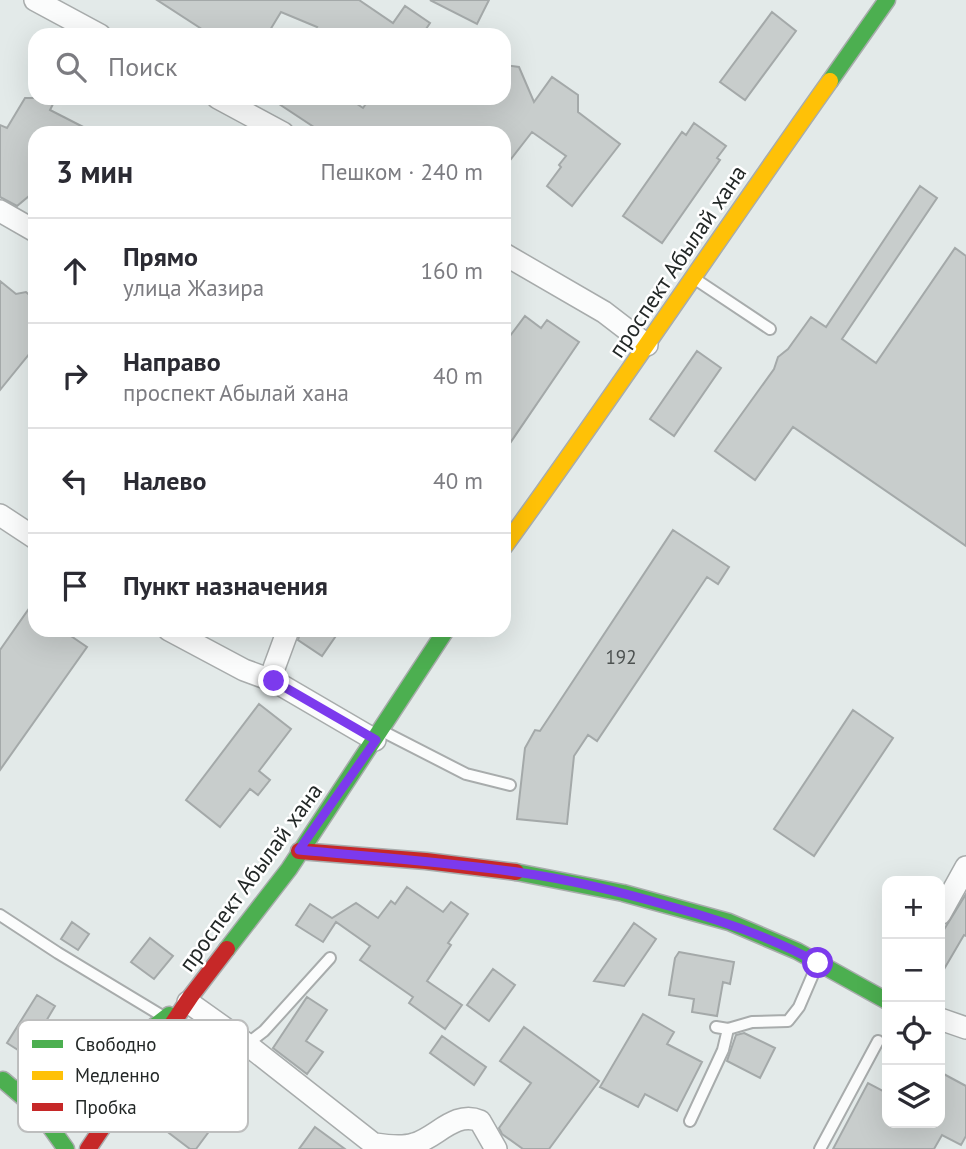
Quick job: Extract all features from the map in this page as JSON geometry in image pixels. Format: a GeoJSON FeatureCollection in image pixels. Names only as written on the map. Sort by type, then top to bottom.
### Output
{"type":"FeatureCollection","features":[{"type":"Feature","properties":{"kind":"main road","name":"проспект Абылай хана"},"geometry":{"type":"LineString","coordinates":[[511,537],[600,415],[887,0]]}},
{"type":"Feature","properties":{"kind":"main road","name":"проспект Абылай хана"},"geometry":{"type":"LineString","coordinates":[[176,1020],[289,869],[441,637]]}},
{"type":"Feature","properties":{"kind":"main road"},"geometry":{"type":"LineString","coordinates":[[299,850],[524,873],[623,893],[729,922],[797,951],[882,998]]}},
{"type":"Feature","properties":{"kind":"main road"},"geometry":{"type":"LineString","coordinates":[[162,1020],[190,999]]}},
{"type":"Feature","properties":{"kind":"main road"},"geometry":{"type":"LineString","coordinates":[[0,1078],[18,1092]]}},
{"type":"Feature","properties":{"kind":"main road"},"geometry":{"type":"LineString","coordinates":[[57,1132],[66,1149]]}},
{"type":"Feature","properties":{"kind":"main road","name":"проспект Абылай хана"},"geometry":{"type":"LineString","coordinates":[[88,1149],[100,1132]]}},
{"type":"Feature","properties":{"kind":"street"},"geometry":{"type":"LineString","coordinates":[[35,0],[87,28]]}},
{"type":"Feature","properties":{"kind":"street"},"geometry":{"type":"LineString","coordinates":[[231,105],[270,126]]}},
{"type":"Feature","properties":{"kind":"street"},"geometry":{"type":"LineString","coordinates":[[0,211],[28,227]]}},
{"type":"Feature","properties":{"kind":"street"},"geometry":{"type":"LineString","coordinates":[[511,258],[604,312],[647,345]]}},
{"type":"Feature","properties":{"kind":"street"},"geometry":{"type":"LineString","coordinates":[[0,514],[28,533]]}},
{"type":"Feature","properties":{"kind":"street"},"geometry":{"type":"LineString","coordinates":[[182,637],[378,735]]}},
{"type":"Feature","properties":{"kind":"street"},"geometry":{"type":"LineString","coordinates":[[274,681],[274,668],[285,637]]}},
{"type":"Feature","properties":{"kind":"street"},"geometry":{"type":"LineString","coordinates":[[945,905],[966,867]]}},
{"type":"Feature","properties":{"kind":"street"},"geometry":{"type":"LineString","coordinates":[[190,999],[217,1020]]}},
{"type":"Feature","properties":{"kind":"street"},"geometry":{"type":"LineString","coordinates":[[945,1021],[966,1028]]}},
{"type":"Feature","properties":{"kind":"street"},"geometry":{"type":"LineString","coordinates":[[248,1045],[377,1146],[416,1144],[446,1125],[470,1118],[480,1121],[496,1149]]}},
{"type":"Feature","properties":{"kind":"lane"},"geometry":{"type":"LineString","coordinates":[[693,277],[770,329]]}},
{"type":"Feature","properties":{"kind":"lane"},"geometry":{"type":"LineString","coordinates":[[378,735],[466,774],[510,785]]}},
{"type":"Feature","properties":{"kind":"lane"},"geometry":{"type":"LineString","coordinates":[[0,915],[165,1018]]}},
{"type":"Feature","properties":{"kind":"lane"},"geometry":{"type":"LineString","coordinates":[[248,1043],[264,1031],[330,958]]}},
{"type":"Feature","properties":{"kind":"lane"},"geometry":{"type":"LineString","coordinates":[[716,1027],[728,1030],[752,1022],[788,1021],[799,1007],[818,963]]}},
{"type":"Feature","properties":{"kind":"lane"},"geometry":{"type":"LineString","coordinates":[[690,1121],[723,1050],[728,1030]]}},
{"type":"Feature","properties":{"kind":"lane"},"geometry":{"type":"LineString","coordinates":[[820,1149],[878,1041]]}},
{"type":"Feature","properties":{"kind":"building"},"geometry":{"type":"Polygon","coordinates":[[[157,0],[359,0],[393,23],[405,6],[430,23],[427,28],[316,28],[281,12],[271,28],[200,28],[157,0]]]}},
{"type":"Feature","properties":{"kind":"building"},"geometry":{"type":"Polygon","coordinates":[[[430,0],[489,0],[477,24],[430,0]]]}},
{"type":"Feature","properties":{"kind":"building"},"geometry":{"type":"Polygon","coordinates":[[[772,12],[796,31],[745,100],[720,82],[772,12]]]}},
{"type":"Feature","properties":{"kind":"building"},"geometry":{"type":"Polygon","coordinates":[[[511,66],[519,67],[534,102],[552,77],[578,95],[578,112],[620,144],[572,206],[547,186],[566,156],[532,132],[511,159],[511,126],[312,126],[281,105],[358,105],[363,108],[365,105],[511,105],[511,66]]]}},
{"type":"Feature","properties":{"kind":"building"},"geometry":{"type":"Polygon","coordinates":[[[25,98],[28,98],[28,105],[52,105],[50,110],[81,126],[28,126],[28,197],[17,206],[0,197],[0,125],[7,128],[25,98]]]}},
{"type":"Feature","properties":{"kind":"building"},"geometry":{"type":"Polygon","coordinates":[[[694,123],[726,146],[717,158],[720,160],[662,243],[623,216],[682,132],[686,135],[694,123]]]}},
{"type":"Feature","properties":{"kind":"building"},"geometry":{"type":"Polygon","coordinates":[[[920,186],[937,198],[842,339],[876,363],[955,248],[966,256],[966,546],[793,427],[755,480],[715,451],[774,369],[778,357],[788,349],[811,317],[826,327],[920,186]]]}},
{"type":"Feature","properties":{"kind":"building"},"geometry":{"type":"Polygon","coordinates":[[[0,281],[16,294],[28,294],[28,356],[0,390],[0,281]]]}},
{"type":"Feature","properties":{"kind":"building"},"geometry":{"type":"Polygon","coordinates":[[[525,316],[541,328],[547,320],[579,342],[511,442],[511,335],[525,316]]]}},
{"type":"Feature","properties":{"kind":"building"},"geometry":{"type":"Polygon","coordinates":[[[697,351],[721,368],[674,436],[650,419],[697,351]]]}},
{"type":"Feature","properties":{"kind":"building"},"geometry":{"type":"Polygon","coordinates":[[[673,530],[729,567],[718,584],[707,577],[597,741],[588,735],[574,756],[567,824],[517,819],[525,748],[535,730],[540,731],[673,530]]]}},
{"type":"Feature","properties":{"kind":"building"},"geometry":{"type":"Polygon","coordinates":[[[28,610],[28,637],[72,637],[87,647],[0,770],[0,650],[28,610]]]}},
{"type":"Feature","properties":{"kind":"building"},"geometry":{"type":"Polygon","coordinates":[[[299,637],[335,637],[322,656],[298,640],[299,637]]]}},
{"type":"Feature","properties":{"kind":"building"},"geometry":{"type":"Polygon","coordinates":[[[259,704],[291,729],[259,771],[270,780],[258,795],[250,789],[220,827],[186,800],[259,704]]]}},
{"type":"Feature","properties":{"kind":"building"},"geometry":{"type":"Polygon","coordinates":[[[853,710],[893,738],[814,856],[774,829],[853,710]]]}},
{"type":"Feature","properties":{"kind":"building"},"geometry":{"type":"Polygon","coordinates":[[[407,887],[443,912],[451,902],[468,914],[427,981],[462,1005],[445,1029],[409,1003],[413,997],[360,960],[370,946],[336,922],[323,942],[296,925],[310,904],[332,918],[356,903],[378,918],[391,901],[395,904],[407,887]]]}},
{"type":"Feature","properties":{"kind":"building"},"geometry":{"type":"Polygon","coordinates":[[[966,894],[966,936],[964,935],[945,967],[945,928],[966,894]]]}},
{"type":"Feature","properties":{"kind":"building"},"geometry":{"type":"Polygon","coordinates":[[[72,922],[89,934],[78,950],[61,939],[72,922]]]}},
{"type":"Feature","properties":{"kind":"building"},"geometry":{"type":"Polygon","coordinates":[[[634,923],[656,939],[624,986],[594,981],[634,923]]]}},
{"type":"Feature","properties":{"kind":"building"},"geometry":{"type":"Polygon","coordinates":[[[150,938],[173,956],[154,979],[131,962],[150,938]]]}},
{"type":"Feature","properties":{"kind":"building"},"geometry":{"type":"Polygon","coordinates":[[[679,952],[734,962],[730,984],[723,982],[717,1016],[692,1012],[694,999],[669,995],[675,958],[679,952]]]}},
{"type":"Feature","properties":{"kind":"building"},"geometry":{"type":"Polygon","coordinates":[[[493,969],[515,985],[489,1021],[467,1005],[493,969]]]}},
{"type":"Feature","properties":{"kind":"building"},"geometry":{"type":"Polygon","coordinates":[[[37,995],[55,1006],[47,1020],[21,1020],[37,995]]]}},
{"type":"Feature","properties":{"kind":"building"},"geometry":{"type":"Polygon","coordinates":[[[307,997],[327,1010],[306,1041],[323,1052],[307,1074],[273,1048],[307,997]]]}},
{"type":"Feature","properties":{"kind":"building"},"geometry":{"type":"Polygon","coordinates":[[[643,1014],[674,1032],[667,1044],[702,1062],[677,1111],[645,1094],[638,1107],[600,1087],[643,1014]]]}},
{"type":"Feature","properties":{"kind":"building"},"geometry":{"type":"Polygon","coordinates":[[[18,1025],[18,1050],[7,1043],[18,1025]]]}},
{"type":"Feature","properties":{"kind":"building"},"geometry":{"type":"Polygon","coordinates":[[[524,1027],[599,1081],[549,1149],[523,1149],[502,1134],[499,1128],[531,1083],[500,1061],[524,1027]]]}},
{"type":"Feature","properties":{"kind":"building"},"geometry":{"type":"Polygon","coordinates":[[[744,1033],[775,1048],[760,1078],[727,1061],[736,1035],[744,1033]]]}},
{"type":"Feature","properties":{"kind":"building"},"geometry":{"type":"Polygon","coordinates":[[[442,1036],[486,1067],[474,1085],[430,1053],[442,1036]]]}},
{"type":"Feature","properties":{"kind":"building"},"geometry":{"type":"Polygon","coordinates":[[[945,1075],[966,1086],[966,1136],[961,1145],[942,1135],[934,1149],[833,1149],[868,1083],[882,1090],[882,1128],[945,1128],[945,1075]]]}},
{"type":"Feature","properties":{"kind":"building"},"geometry":{"type":"Polygon","coordinates":[[[315,1127],[345,1149],[299,1149],[315,1127]]]}},
{"type":"Feature","properties":{"kind":"building"},"geometry":{"type":"Polygon","coordinates":[[[209,1132],[196,1149],[190,1149],[169,1133],[209,1132]]]}},
{"type":"Feature","properties":{"kind":"traffic: fast"},"geometry":{"type":"LineString","coordinates":[[830,81],[887,0]]}},
{"type":"Feature","properties":{"kind":"traffic: fast"},"geometry":{"type":"LineString","coordinates":[[227,949],[289,869],[441,637]]}},
{"type":"Feature","properties":{"kind":"traffic: fast"},"geometry":{"type":"LineString","coordinates":[[516,872],[623,893],[729,922],[797,951],[882,998]]}},
{"type":"Feature","properties":{"kind":"traffic: fast"},"geometry":{"type":"LineString","coordinates":[[163,1020],[169,1015]]}},
{"type":"Feature","properties":{"kind":"traffic: fast"},"geometry":{"type":"LineString","coordinates":[[3,1080],[18,1093]]}},
{"type":"Feature","properties":{"kind":"traffic: fast"},"geometry":{"type":"LineString","coordinates":[[54,1132],[66,1149]]}},
{"type":"Feature","properties":{"kind":"traffic: slow"},"geometry":{"type":"LineString","coordinates":[[511,537],[830,81]]}},
{"type":"Feature","properties":{"kind":"traffic: jam"},"geometry":{"type":"LineString","coordinates":[[299,851],[426,861],[516,872]]}},
{"type":"Feature","properties":{"kind":"traffic: jam"},"geometry":{"type":"LineString","coordinates":[[175,1020],[227,949]]}},
{"type":"Feature","properties":{"kind":"traffic: jam"},"geometry":{"type":"LineString","coordinates":[[88,1149],[99,1132]]}},
{"type":"Feature","properties":{"kind":"route"},"geometry":{"type":"LineString","coordinates":[[274,681],[376,740],[299,850],[524,873],[623,893],[729,922],[797,951],[818,963]]}}]}
